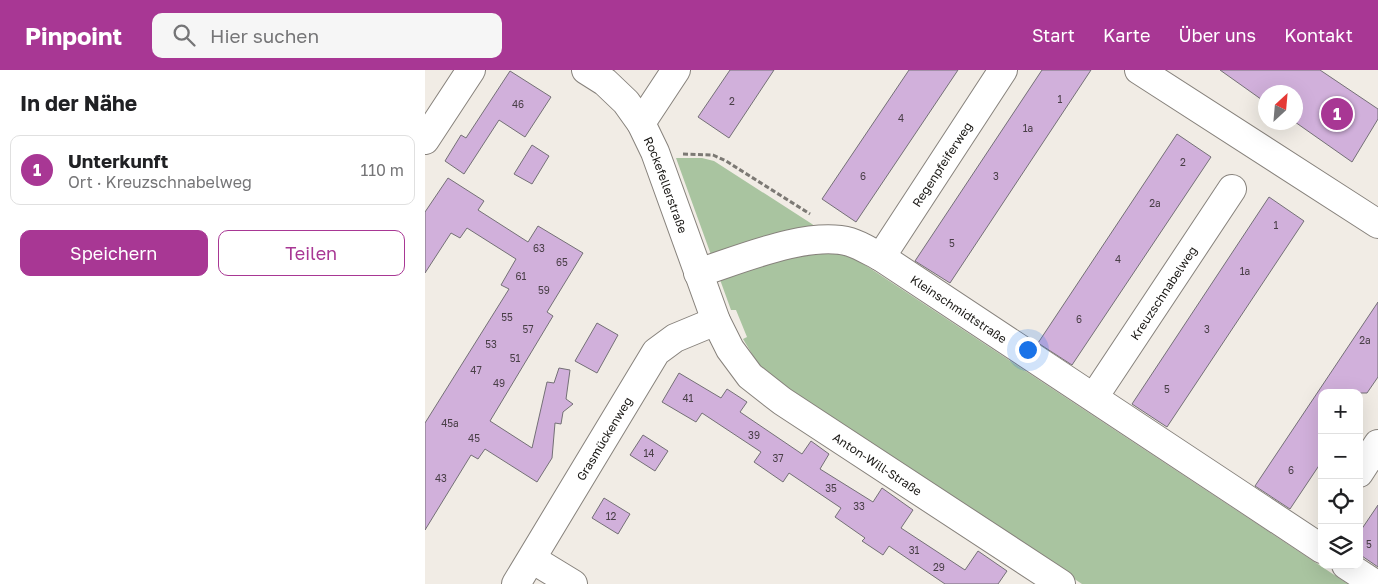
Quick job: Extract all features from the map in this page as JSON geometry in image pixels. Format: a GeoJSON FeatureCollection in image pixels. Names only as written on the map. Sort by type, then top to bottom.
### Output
{"type":"FeatureCollection","features":[{"type":"Feature","properties":{"kind":"street"},"geometry":{"type":"LineString","coordinates":[[425,140],[471,70]]}},
{"type":"Feature","properties":{"kind":"street","name":"Rockefellerstraße"},"geometry":{"type":"LineString","coordinates":[[585,70],[605,82],[626,102],[641,123],[655,152],[716,321]]}},
{"type":"Feature","properties":{"kind":"street"},"geometry":{"type":"LineString","coordinates":[[641,123],[677,70]]}},
{"type":"Feature","properties":{"kind":"street","name":"Regenpfeiferweg"},"geometry":{"type":"LineString","coordinates":[[881,257],[1003,70]]}},
{"type":"Feature","properties":{"kind":"street"},"geometry":{"type":"LineString","coordinates":[[1139,70],[1173,79],[1378,224]]}},
{"type":"Feature","properties":{"kind":"street","name":"Kreuzschnabelweg"},"geometry":{"type":"LineString","coordinates":[[1094,397],[1232,189]]}},
{"type":"Feature","properties":{"kind":"street","name":"Kleinschmidtstraße"},"geometry":{"type":"LineString","coordinates":[[698,273],[780,247],[822,238],[851,242],[881,257],[1094,397],[1318,540]]}},
{"type":"Feature","properties":{"kind":"street","name":"Grasmückenweg"},"geometry":{"type":"LineString","coordinates":[[517,584],[656,352],[675,338],[716,321]]}},
{"type":"Feature","properties":{"kind":"street","name":"Anton-Will-Straße"},"geometry":{"type":"LineString","coordinates":[[716,321],[730,349],[750,376],[782,400],[1061,584]]}},
{"type":"Feature","properties":{"kind":"street"},"geometry":{"type":"LineString","coordinates":[[1363,467],[1378,444]]}},
{"type":"Feature","properties":{"kind":"street"},"geometry":{"type":"LineString","coordinates":[[532,559],[573,584]]}},
{"type":"Feature","properties":{"kind":"street"},"geometry":{"type":"LineString","coordinates":[[1353,569],[1375,584]]}},
{"type":"Feature","properties":{"kind":"path"},"geometry":{"type":"LineString","coordinates":[[655,152],[713,155],[726,161],[813,216]]}},
{"type":"Feature","properties":{"kind":"green space"},"geometry":{"type":"Polygon","coordinates":[[[676,158],[702,158],[714,161],[812,224],[856,259],[1318,564],[1318,569],[1325,569],[1348,584],[1082,584],[787,389],[761,369],[743,339],[747,337],[736,310],[731,310],[676,158]]]}},
{"type":"Feature","properties":{"kind":"building"},"geometry":{"type":"Polygon","coordinates":[[[730,70],[774,70],[729,138],[698,117],[730,70]]]}},
{"type":"Feature","properties":{"kind":"building"},"geometry":{"type":"Polygon","coordinates":[[[909,70],[958,70],[856,222],[822,199],[909,70]]]}},
{"type":"Feature","properties":{"kind":"building"},"geometry":{"type":"Polygon","coordinates":[[[1042,70],[1091,70],[950,283],[915,261],[1042,70]]]}},
{"type":"Feature","properties":{"kind":"building"},"geometry":{"type":"Polygon","coordinates":[[[1220,70],[1320,70],[1378,109],[1378,119],[1352,162],[1303,128],[1303,85],[1258,85],[1258,97],[1220,70]]]}},
{"type":"Feature","properties":{"kind":"building"},"geometry":{"type":"Polygon","coordinates":[[[510,71],[551,97],[525,137],[499,120],[464,174],[445,161],[461,135],[466,138],[510,71]]]}},
{"type":"Feature","properties":{"kind":"building"},"geometry":{"type":"Polygon","coordinates":[[[1177,134],[1211,157],[1072,365],[1038,343],[1177,134]]]}},
{"type":"Feature","properties":{"kind":"building"},"geometry":{"type":"Polygon","coordinates":[[[532,145],[549,156],[532,184],[514,174],[532,145]]]}},
{"type":"Feature","properties":{"kind":"building"},"geometry":{"type":"Polygon","coordinates":[[[448,178],[484,201],[478,210],[528,242],[538,226],[583,253],[547,312],[553,316],[490,421],[532,448],[547,382],[554,383],[559,368],[570,370],[566,399],[573,404],[563,412],[561,424],[555,423],[552,458],[537,482],[485,449],[478,459],[471,455],[425,530],[425,423],[509,289],[501,285],[516,259],[467,228],[460,238],[451,233],[425,273],[425,212],[448,178]]]}},
{"type":"Feature","properties":{"kind":"building"},"geometry":{"type":"Polygon","coordinates":[[[1269,197],[1304,221],[1167,427],[1132,404],[1269,197]]]}},
{"type":"Feature","properties":{"kind":"building"},"geometry":{"type":"Polygon","coordinates":[[[1378,302],[1378,377],[1367,393],[1363,393],[1363,389],[1320,389],[1378,302]]]}},
{"type":"Feature","properties":{"kind":"building"},"geometry":{"type":"Polygon","coordinates":[[[597,323],[618,335],[597,373],[575,361],[597,323]]]}},
{"type":"Feature","properties":{"kind":"building"},"geometry":{"type":"Polygon","coordinates":[[[679,373],[721,398],[727,389],[747,402],[740,412],[802,454],[811,441],[829,454],[820,469],[873,502],[882,488],[913,510],[901,528],[965,570],[978,551],[1007,571],[998,584],[945,584],[889,546],[883,555],[862,541],[865,538],[835,517],[841,508],[789,473],[783,482],[754,462],[761,452],[702,413],[696,422],[662,402],[679,373]]]}},
{"type":"Feature","properties":{"kind":"building"},"geometry":{"type":"Polygon","coordinates":[[[1318,392],[1318,467],[1290,509],[1255,486],[1318,392]]]}},
{"type":"Feature","properties":{"kind":"building"},"geometry":{"type":"Polygon","coordinates":[[[643,435],[668,451],[655,471],[630,455],[643,435]]]}},
{"type":"Feature","properties":{"kind":"building"},"geometry":{"type":"Polygon","coordinates":[[[604,498],[630,514],[618,534],[592,518],[604,498]]]}},
{"type":"Feature","properties":{"kind":"building"},"geometry":{"type":"Polygon","coordinates":[[[1378,505],[1378,567],[1363,557],[1363,527],[1378,505]]]}},
{"type":"Feature","properties":{"kind":"place","name":"Unterkunft"},"geometry":{"type":"Point","coordinates":[1337,114]}}]}
